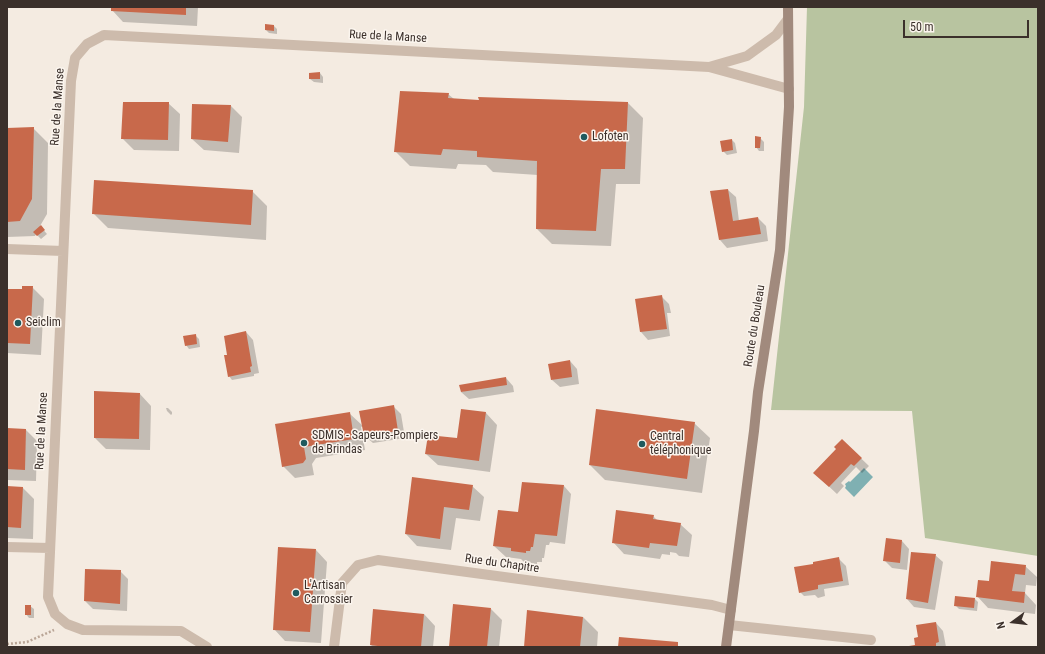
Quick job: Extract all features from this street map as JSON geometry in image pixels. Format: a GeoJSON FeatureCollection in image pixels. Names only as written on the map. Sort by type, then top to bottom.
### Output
{"type":"FeatureCollection","features":[{"type":"Feature","properties":{"kind":"main road","name":"Route du Bouleau"},"geometry":{"type":"LineString","coordinates":[[726,647],[730,625],[758,392],[780,250],[789,107],[788,7]]}},
{"type":"Feature","properties":{"kind":"street"},"geometry":{"type":"LineString","coordinates":[[708,67],[747,56],[776,35],[788,19]]}},
{"type":"Feature","properties":{"kind":"street","name":"Rue de la Manse"},"geometry":{"type":"LineString","coordinates":[[67,624],[56,614],[48,597],[71,81],[75,58],[87,44],[104,35],[708,67]]}},
{"type":"Feature","properties":{"kind":"street"},"geometry":{"type":"LineString","coordinates":[[708,67],[789,88]]}},
{"type":"Feature","properties":{"kind":"street"},"geometry":{"type":"LineString","coordinates":[[7,249],[63,251]]}},
{"type":"Feature","properties":{"kind":"street"},"geometry":{"type":"LineString","coordinates":[[7,547],[50,548]]}},
{"type":"Feature","properties":{"kind":"street","name":"Rue du Chapitre"},"geometry":{"type":"LineString","coordinates":[[334,647],[342,583],[358,565],[378,560],[712,605],[731,610]]}},
{"type":"Feature","properties":{"kind":"street"},"geometry":{"type":"LineString","coordinates":[[67,624],[83,630],[181,631],[207,647]]}},
{"type":"Feature","properties":{"kind":"street"},"geometry":{"type":"LineString","coordinates":[[730,625],[872,640]]}},
{"type":"Feature","properties":{"kind":"path"},"geometry":{"type":"LineString","coordinates":[[7,644],[26,642],[67,624]]}},
{"type":"Feature","properties":{"kind":"green space"},"geometry":{"type":"Polygon","coordinates":[[[807,7],[1038,7],[1038,556],[925,538],[912,411],[771,410],[804,107],[807,7]]]}},
{"type":"Feature","properties":{"kind":"water"},"geometry":{"type":"Polygon","coordinates":[[[864,468],[873,477],[854,497],[845,488],[845,484],[849,481],[850,482],[864,468]]]}},
{"type":"Feature","properties":{"kind":"building"},"geometry":{"type":"Polygon","coordinates":[[[111,7],[186,7],[186,15],[111,11],[111,7]]]}},
{"type":"Feature","properties":{"kind":"building"},"geometry":{"type":"Polygon","coordinates":[[[265,24],[274,25],[274,31],[265,30],[265,24]]]}},
{"type":"Feature","properties":{"kind":"building"},"geometry":{"type":"Polygon","coordinates":[[[320,72],[320,79],[309,79],[309,73],[320,72]]]}},
{"type":"Feature","properties":{"kind":"building"},"geometry":{"type":"Polygon","coordinates":[[[400,91],[449,93],[448,98],[479,100],[478,97],[628,102],[625,169],[601,169],[596,231],[536,229],[537,161],[477,157],[477,151],[443,149],[441,155],[394,152],[400,91]]]}},
{"type":"Feature","properties":{"kind":"building"},"geometry":{"type":"Polygon","coordinates":[[[123,102],[169,102],[168,140],[121,139],[123,102]]]}},
{"type":"Feature","properties":{"kind":"building"},"geometry":{"type":"Polygon","coordinates":[[[192,104],[231,105],[228,142],[191,139],[192,104]]]}},
{"type":"Feature","properties":{"kind":"building"},"geometry":{"type":"Polygon","coordinates":[[[34,127],[32,199],[20,221],[7,222],[7,128],[34,127]]]}},
{"type":"Feature","properties":{"kind":"building"},"geometry":{"type":"Polygon","coordinates":[[[755,136],[761,137],[760,148],[755,148],[755,136]]]}},
{"type":"Feature","properties":{"kind":"building"},"geometry":{"type":"Polygon","coordinates":[[[732,139],[733,150],[722,152],[720,141],[732,139]]]}},
{"type":"Feature","properties":{"kind":"building"},"geometry":{"type":"Polygon","coordinates":[[[94,180],[253,190],[251,225],[92,214],[94,180]]]}},
{"type":"Feature","properties":{"kind":"building"},"geometry":{"type":"Polygon","coordinates":[[[728,189],[733,221],[758,217],[761,234],[719,240],[710,191],[728,189]]]}},
{"type":"Feature","properties":{"kind":"building"},"geometry":{"type":"Polygon","coordinates":[[[41,225],[45,230],[37,236],[33,232],[41,225]]]}},
{"type":"Feature","properties":{"kind":"building"},"geometry":{"type":"Polygon","coordinates":[[[22,286],[33,286],[30,344],[7,343],[7,289],[22,289],[22,286]]]}},
{"type":"Feature","properties":{"kind":"building"},"geometry":{"type":"Polygon","coordinates":[[[662,295],[667,329],[640,332],[635,299],[662,295]]]}},
{"type":"Feature","properties":{"kind":"building"},"geometry":{"type":"Polygon","coordinates":[[[246,331],[252,366],[250,367],[251,372],[228,377],[224,355],[227,355],[224,336],[246,331]]]}},
{"type":"Feature","properties":{"kind":"building"},"geometry":{"type":"Polygon","coordinates":[[[196,334],[197,344],[185,346],[183,336],[196,334]]]}},
{"type":"Feature","properties":{"kind":"building"},"geometry":{"type":"Polygon","coordinates":[[[570,360],[572,377],[551,380],[548,364],[570,360]]]}},
{"type":"Feature","properties":{"kind":"building"},"geometry":{"type":"Polygon","coordinates":[[[506,377],[507,385],[461,392],[459,385],[506,377]]]}},
{"type":"Feature","properties":{"kind":"building"},"geometry":{"type":"Polygon","coordinates":[[[94,391],[140,393],[139,439],[94,438],[94,391]]]}},
{"type":"Feature","properties":{"kind":"building"},"geometry":{"type":"Polygon","coordinates":[[[394,405],[398,431],[364,436],[359,411],[394,405]]]}},
{"type":"Feature","properties":{"kind":"building"},"geometry":{"type":"Polygon","coordinates":[[[461,409],[486,412],[479,461],[425,454],[428,435],[457,438],[461,409]]]}},
{"type":"Feature","properties":{"kind":"building","name":"Central téléphonique"},"geometry":{"type":"Polygon","coordinates":[[[596,409],[695,422],[687,479],[589,465],[596,409]]]}},
{"type":"Feature","properties":{"kind":"building","name":"SDMIS - Sapeurs-Pompiers de Brindas"},"geometry":{"type":"Polygon","coordinates":[[[350,412],[354,439],[304,447],[306,459],[303,463],[282,467],[275,424],[350,412]]]}},
{"type":"Feature","properties":{"kind":"building"},"geometry":{"type":"Polygon","coordinates":[[[7,428],[26,429],[25,470],[7,469],[7,428]]]}},
{"type":"Feature","properties":{"kind":"building"},"geometry":{"type":"Polygon","coordinates":[[[842,439],[862,458],[854,466],[851,464],[829,487],[813,473],[836,449],[834,447],[842,439]]]}},
{"type":"Feature","properties":{"kind":"building"},"geometry":{"type":"Polygon","coordinates":[[[412,477],[473,485],[469,510],[444,507],[440,539],[405,534],[412,477]]]}},
{"type":"Feature","properties":{"kind":"building"},"geometry":{"type":"Polygon","coordinates":[[[522,482],[564,485],[557,536],[535,534],[533,547],[531,547],[530,551],[526,551],[526,553],[511,551],[511,548],[493,546],[498,510],[518,512],[522,482]]]}},
{"type":"Feature","properties":{"kind":"building"},"geometry":{"type":"Polygon","coordinates":[[[7,486],[23,487],[21,528],[7,527],[7,486]]]}},
{"type":"Feature","properties":{"kind":"building"},"geometry":{"type":"Polygon","coordinates":[[[616,510],[654,515],[653,519],[681,523],[677,546],[650,543],[649,548],[612,543],[616,510]]]}},
{"type":"Feature","properties":{"kind":"building"},"geometry":{"type":"Polygon","coordinates":[[[886,538],[902,540],[900,563],[883,561],[886,538]]]}},
{"type":"Feature","properties":{"kind":"building"},"geometry":{"type":"Polygon","coordinates":[[[278,547],[316,549],[310,632],[273,630],[278,547]]]}},
{"type":"Feature","properties":{"kind":"building"},"geometry":{"type":"Polygon","coordinates":[[[911,552],[936,554],[928,603],[906,599],[911,552]]]}},
{"type":"Feature","properties":{"kind":"building"},"geometry":{"type":"Polygon","coordinates":[[[839,557],[843,581],[818,585],[818,589],[799,593],[794,567],[839,557]]]}},
{"type":"Feature","properties":{"kind":"building"},"geometry":{"type":"Polygon","coordinates":[[[991,561],[1026,565],[1025,575],[1015,574],[1012,591],[1025,592],[1024,603],[976,597],[978,580],[989,581],[991,561]]]}},
{"type":"Feature","properties":{"kind":"building"},"geometry":{"type":"Polygon","coordinates":[[[85,569],[121,570],[120,604],[84,601],[85,569]]]}},
{"type":"Feature","properties":{"kind":"building"},"geometry":{"type":"Polygon","coordinates":[[[955,596],[975,598],[974,608],[954,606],[955,596]]]}},
{"type":"Feature","properties":{"kind":"building"},"geometry":{"type":"Polygon","coordinates":[[[453,604],[491,608],[487,647],[449,647],[453,604]]]}},
{"type":"Feature","properties":{"kind":"building"},"geometry":{"type":"Polygon","coordinates":[[[25,605],[31,605],[31,615],[25,615],[25,605]]]}},
{"type":"Feature","properties":{"kind":"building"},"geometry":{"type":"Polygon","coordinates":[[[373,609],[424,614],[421,647],[385,647],[370,645],[373,609]]]}},
{"type":"Feature","properties":{"kind":"building"},"geometry":{"type":"Polygon","coordinates":[[[527,610],[583,617],[580,647],[524,647],[527,610]]]}},
{"type":"Feature","properties":{"kind":"building"},"geometry":{"type":"Polygon","coordinates":[[[936,622],[939,642],[936,643],[936,647],[909,646],[915,645],[914,638],[918,637],[916,625],[936,622]]]}},
{"type":"Feature","properties":{"kind":"building"},"geometry":{"type":"Polygon","coordinates":[[[619,637],[678,642],[678,647],[618,647],[619,637]]]}},
{"type":"Feature","properties":{"kind":"place","name":"Lofoten"},"geometry":{"type":"Point","coordinates":[584,137]}},
{"type":"Feature","properties":{"kind":"place","name":"Seiclim"},"geometry":{"type":"Point","coordinates":[18,323]}},
{"type":"Feature","properties":{"kind":"place","name":"SDMIS - Sapeurs-Pompiers de Brindas"},"geometry":{"type":"Point","coordinates":[304,443]}},
{"type":"Feature","properties":{"kind":"place","name":"Central téléphonique"},"geometry":{"type":"Point","coordinates":[642,444]}},
{"type":"Feature","properties":{"kind":"place","name":"L'Artisan Carrossier"},"geometry":{"type":"Point","coordinates":[296,593]}}]}
